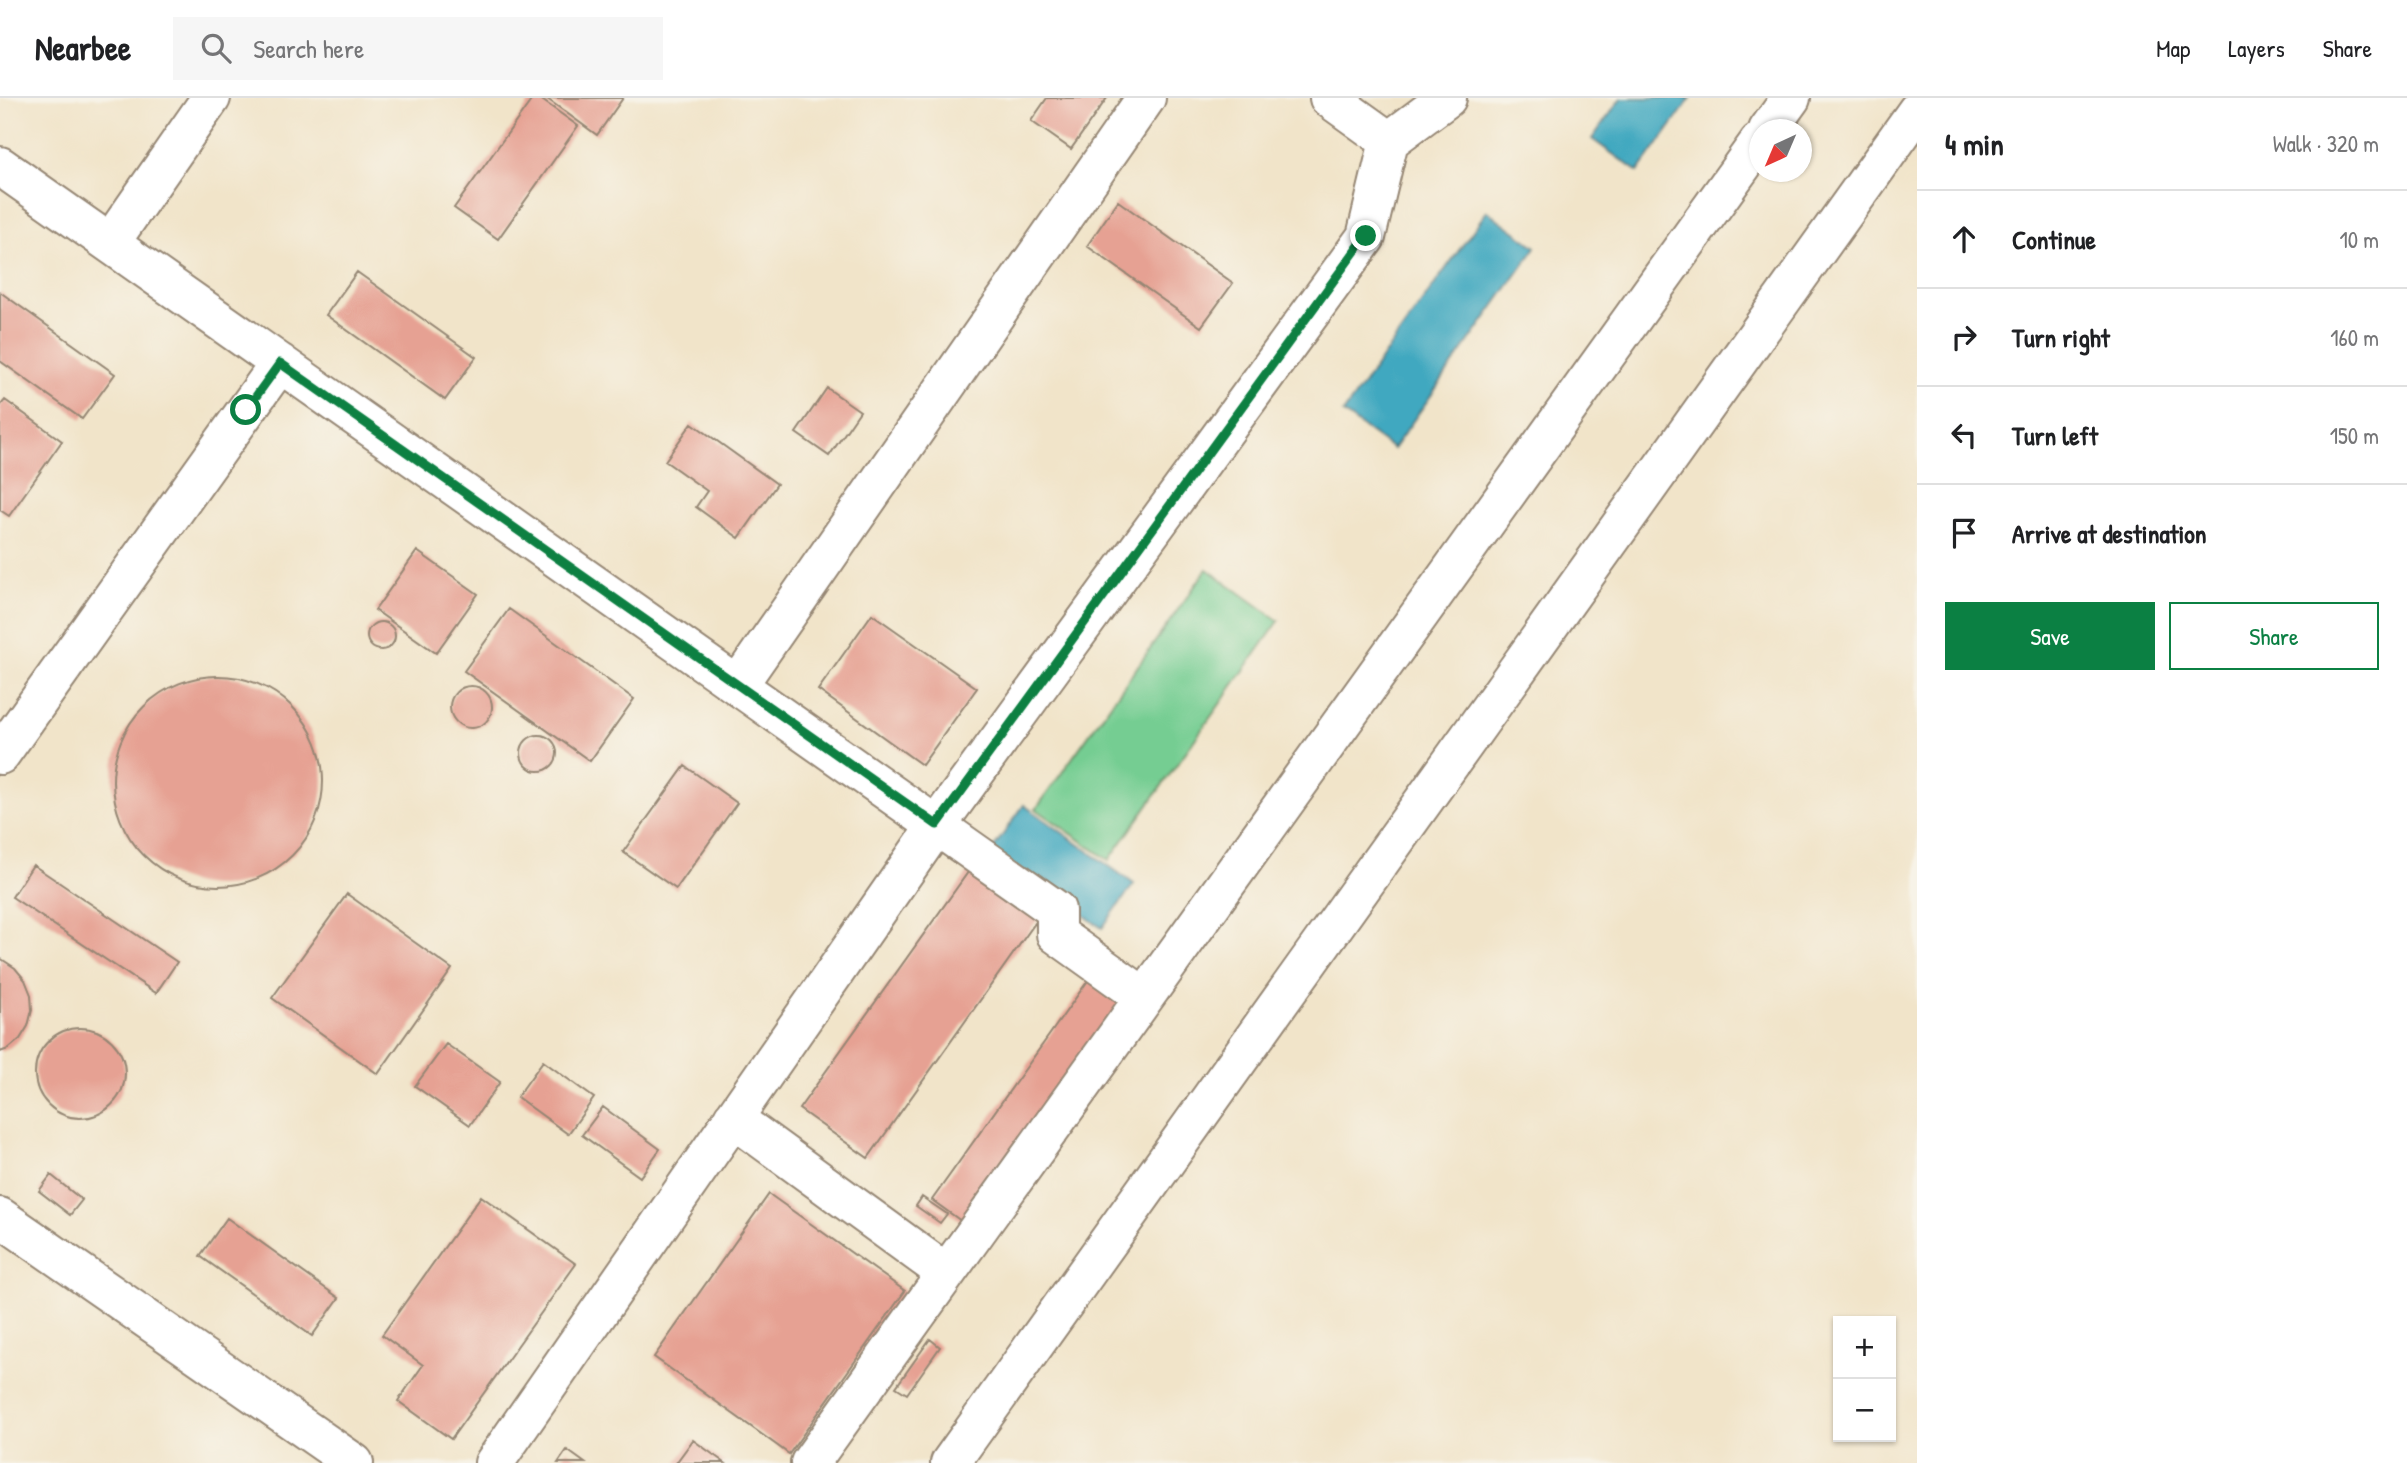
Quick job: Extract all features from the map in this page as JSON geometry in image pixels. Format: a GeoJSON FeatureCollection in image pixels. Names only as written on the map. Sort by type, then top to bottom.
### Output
{"type":"FeatureCollection","features":[{"type":"Feature","properties":{"kind":"street"},"geometry":{"type":"LineString","coordinates":[[110,243],[211,98]]}},
{"type":"Feature","properties":{"kind":"street"},"geometry":{"type":"LineString","coordinates":[[738,685],[1146,98]]}},
{"type":"Feature","properties":{"kind":"street"},"geometry":{"type":"LineString","coordinates":[[1329,98],[1390,141]]}},
{"type":"Feature","properties":{"kind":"street"},"geometry":{"type":"LineString","coordinates":[[494,1463],[937,825],[1366,236],[1390,141],[1447,98]]}},
{"type":"Feature","properties":{"kind":"street"},"geometry":{"type":"LineString","coordinates":[[1776,119],[1791,98]]}},
{"type":"Feature","properties":{"kind":"street"},"geometry":{"type":"LineString","coordinates":[[950,1463],[1917,111]]}},
{"type":"Feature","properties":{"kind":"street"},"geometry":{"type":"LineString","coordinates":[[810,1463],[1749,156]]}},
{"type":"Feature","properties":{"kind":"street"},"geometry":{"type":"LineString","coordinates":[[0,166],[1056,910],[1056,934],[1144,997]]}},
{"type":"Feature","properties":{"kind":"street"},"geometry":{"type":"LineString","coordinates":[[0,755],[280,363]]}},
{"type":"Feature","properties":{"kind":"street"},"geometry":{"type":"LineString","coordinates":[[733,1118],[946,1273]]}},
{"type":"Feature","properties":{"kind":"street"},"geometry":{"type":"LineString","coordinates":[[0,1217],[354,1463]]}},
{"type":"Feature","properties":{"kind":"green space"},"geometry":{"type":"Polygon","coordinates":[[[1207,569],[1279,621],[1109,860],[1036,809],[1207,569]]]}},
{"type":"Feature","properties":{"kind":"water"},"geometry":{"type":"Polygon","coordinates":[[[1621,98],[1691,98],[1638,172],[1592,139],[1621,98]]]}},
{"type":"Feature","properties":{"kind":"water"},"geometry":{"type":"Polygon","coordinates":[[[1487,211],[1536,247],[1393,449],[1343,413],[1487,211]]]}},
{"type":"Feature","properties":{"kind":"water"},"geometry":{"type":"Polygon","coordinates":[[[1024,805],[1134,884],[1102,928],[992,850],[1024,805]]]}},
{"type":"Feature","properties":{"kind":"building"},"geometry":{"type":"Polygon","coordinates":[[[533,98],[539,98],[578,126],[498,239],[454,208],[533,98]]]}},
{"type":"Feature","properties":{"kind":"building"},"geometry":{"type":"Polygon","coordinates":[[[546,98],[623,98],[597,135],[546,98]]]}},
{"type":"Feature","properties":{"kind":"building"},"geometry":{"type":"Polygon","coordinates":[[[1047,98],[1107,98],[1071,149],[1031,121],[1047,98]]]}},
{"type":"Feature","properties":{"kind":"building"},"geometry":{"type":"Polygon","coordinates":[[[1118,201],[1233,283],[1201,327],[1087,246],[1118,201]]]}},
{"type":"Feature","properties":{"kind":"building"},"geometry":{"type":"Polygon","coordinates":[[[357,272],[476,357],[445,400],[326,315],[357,272]]]}},
{"type":"Feature","properties":{"kind":"building"},"geometry":{"type":"Polygon","coordinates":[[[0,292],[115,374],[82,419],[0,361],[0,292]]]}},
{"type":"Feature","properties":{"kind":"building"},"geometry":{"type":"Polygon","coordinates":[[[827,388],[860,411],[829,456],[796,433],[827,388]]]}},
{"type":"Feature","properties":{"kind":"building"},"geometry":{"type":"Polygon","coordinates":[[[5,400],[62,441],[9,516],[0,510],[0,406],[5,400]]]}},
{"type":"Feature","properties":{"kind":"building"},"geometry":{"type":"Polygon","coordinates":[[[692,423],[777,484],[739,538],[696,507],[707,491],[665,461],[692,423]]]}},
{"type":"Feature","properties":{"kind":"building"},"geometry":{"type":"Polygon","coordinates":[[[417,551],[478,594],[436,653],[375,610],[417,551]]]}},
{"type":"Feature","properties":{"kind":"building"},"geometry":{"type":"Polygon","coordinates":[[[509,609],[634,699],[590,761],[464,671],[509,609]]]}},
{"type":"Feature","properties":{"kind":"building"},"geometry":{"type":"Polygon","coordinates":[[[872,614],[977,688],[922,765],[818,690],[872,614]]]}},
{"type":"Feature","properties":{"kind":"building"},"geometry":{"type":"Polygon","coordinates":[[[381,622],[391,626],[395,636],[391,646],[381,650],[371,646],[367,636],[371,626],[381,622]]]}},
{"type":"Feature","properties":{"kind":"building"},"geometry":{"type":"Polygon","coordinates":[[[218,676],[258,684],[292,707],[315,741],[323,781],[315,821],[292,855],[258,878],[218,886],[178,878],[144,855],[121,821],[113,781],[121,741],[144,707],[178,684],[218,676]]]}},
{"type":"Feature","properties":{"kind":"building"},"geometry":{"type":"Polygon","coordinates":[[[471,686],[486,692],[492,707],[486,722],[471,728],[456,722],[450,707],[456,692],[471,686]]]}},
{"type":"Feature","properties":{"kind":"building"},"geometry":{"type":"Polygon","coordinates":[[[539,735],[552,740],[557,753],[552,766],[539,771],[526,766],[521,753],[526,740],[539,735]]]}},
{"type":"Feature","properties":{"kind":"building"},"geometry":{"type":"Polygon","coordinates":[[[685,766],[737,803],[676,889],[623,852],[685,766]]]}},
{"type":"Feature","properties":{"kind":"building"},"geometry":{"type":"Polygon","coordinates":[[[976,861],[1045,909],[868,1158],[799,1109],[976,861]]]}},
{"type":"Feature","properties":{"kind":"building"},"geometry":{"type":"Polygon","coordinates":[[[33,865],[177,962],[156,993],[12,897],[33,865]]]}},
{"type":"Feature","properties":{"kind":"building"},"geometry":{"type":"Polygon","coordinates":[[[347,894],[452,969],[378,1074],[272,998],[347,894]]]}},
{"type":"Feature","properties":{"kind":"building"},"geometry":{"type":"Polygon","coordinates":[[[0,958],[15,968],[25,980],[31,995],[32,1010],[28,1026],[20,1039],[0,1052],[0,958]]]}},
{"type":"Feature","properties":{"kind":"building"},"geometry":{"type":"Polygon","coordinates":[[[1092,975],[1128,1001],[968,1226],[932,1200],[1092,975]]]}},
{"type":"Feature","properties":{"kind":"building"},"geometry":{"type":"Polygon","coordinates":[[[80,1028],[97,1031],[112,1041],[122,1056],[125,1073],[122,1090],[112,1105],[97,1115],[80,1118],[63,1115],[48,1105],[38,1090],[35,1073],[38,1056],[48,1041],[63,1031],[80,1028]]]}},
{"type":"Feature","properties":{"kind":"building"},"geometry":{"type":"Polygon","coordinates":[[[446,1044],[500,1082],[470,1125],[415,1086],[446,1044]]]}},
{"type":"Feature","properties":{"kind":"building"},"geometry":{"type":"Polygon","coordinates":[[[543,1061],[594,1098],[568,1134],[517,1097],[543,1061]]]}},
{"type":"Feature","properties":{"kind":"building"},"geometry":{"type":"Polygon","coordinates":[[[603,1107],[660,1149],[640,1177],[582,1135],[603,1107]]]}},
{"type":"Feature","properties":{"kind":"building"},"geometry":{"type":"Polygon","coordinates":[[[51,1175],[82,1200],[70,1215],[39,1191],[51,1175]]]}},
{"type":"Feature","properties":{"kind":"building"},"geometry":{"type":"Polygon","coordinates":[[[769,1194],[905,1291],[789,1454],[654,1357],[769,1194]]]}},
{"type":"Feature","properties":{"kind":"building"},"geometry":{"type":"Polygon","coordinates":[[[481,1196],[576,1264],[451,1439],[398,1401],[423,1365],[382,1335],[481,1196]]]}},
{"type":"Feature","properties":{"kind":"building"},"geometry":{"type":"Polygon","coordinates":[[[922,1197],[947,1214],[940,1223],[916,1206],[922,1197]]]}},
{"type":"Feature","properties":{"kind":"building"},"geometry":{"type":"Polygon","coordinates":[[[227,1218],[339,1298],[312,1336],[200,1256],[227,1218]]]}},
{"type":"Feature","properties":{"kind":"building"},"geometry":{"type":"Polygon","coordinates":[[[930,1339],[940,1347],[907,1394],[896,1387],[930,1339]]]}},
{"type":"Feature","properties":{"kind":"building"},"geometry":{"type":"Polygon","coordinates":[[[693,1440],[725,1463],[676,1463],[693,1440]]]}},
{"type":"Feature","properties":{"kind":"building"},"geometry":{"type":"Polygon","coordinates":[[[567,1450],[585,1463],[558,1463],[567,1450]]]}},
{"type":"Feature","properties":{"kind":"route"},"geometry":{"type":"LineString","coordinates":[[246,410],[280,363],[937,825],[1366,236]]}}]}
